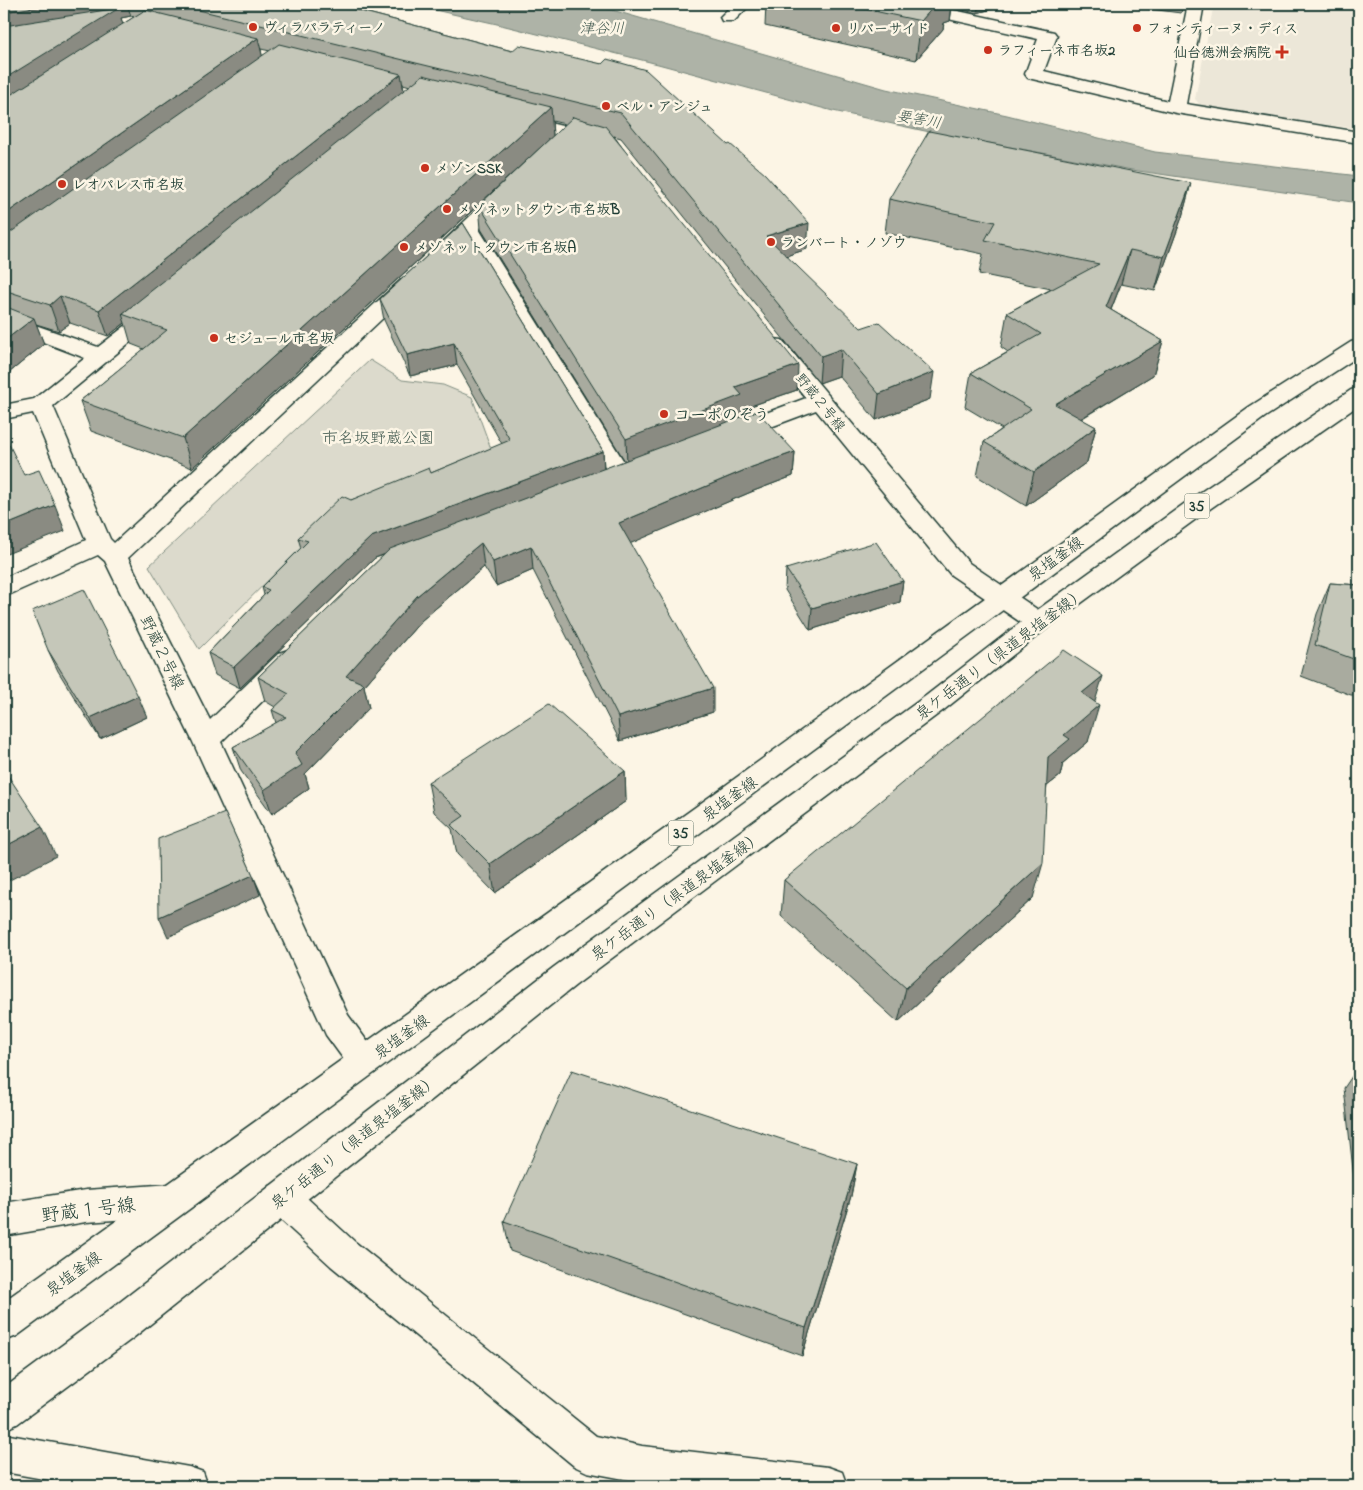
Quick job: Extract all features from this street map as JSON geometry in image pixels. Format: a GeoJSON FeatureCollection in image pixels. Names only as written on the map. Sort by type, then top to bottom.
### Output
{"type":"FeatureCollection","features":[{"type":"Feature","properties":{"kind":"main road"},"geometry":{"type":"LineString","coordinates":[[728,17],[743,4]]}},
{"type":"Feature","properties":{"kind":"main road"},"geometry":{"type":"LineString","coordinates":[[905,4],[1048,36],[1034,74],[1176,108],[1359,138]]}},
{"type":"Feature","properties":{"kind":"main road"},"geometry":{"type":"LineString","coordinates":[[1176,108],[1196,4]]}},
{"type":"Feature","properties":{"kind":"main road"},"geometry":{"type":"LineString","coordinates":[[496,115],[563,140],[614,144]]}},
{"type":"Feature","properties":{"kind":"main road"},"geometry":{"type":"LineString","coordinates":[[4,588],[108,550],[519,181]]}},
{"type":"Feature","properties":{"kind":"main road"},"geometry":{"type":"LineString","coordinates":[[468,228],[621,476]]}},
{"type":"Feature","properties":{"kind":"main road"},"geometry":{"type":"LineString","coordinates":[[4,412],[42,404],[170,301]]}},
{"type":"Feature","properties":{"kind":"main road"},"geometry":{"type":"LineString","coordinates":[[4,320],[101,356]]}},
{"type":"Feature","properties":{"kind":"main road","name":"野蔵２号線"},"geometry":{"type":"LineString","coordinates":[[763,331],[960,569],[1038,622]]}},
{"type":"Feature","properties":{"kind":"main road","name":"泉塩釜線"},"geometry":{"type":"LineString","coordinates":[[4,1323],[726,801],[1257,412],[1359,347]]}},
{"type":"Feature","properties":{"kind":"main road","name":"泉ケ岳通り（県道泉塩釜線）"},"geometry":{"type":"LineString","coordinates":[[4,1411],[120,1326],[565,976],[936,702],[1038,622],[1203,502],[1359,395]]}},
{"type":"Feature","properties":{"kind":"main road"},"geometry":{"type":"LineString","coordinates":[[711,442],[819,400]]}},
{"type":"Feature","properties":{"kind":"main road","name":"野蔵２号線"},"geometry":{"type":"LineString","coordinates":[[42,404],[108,550],[206,740],[337,1025],[364,1062]]}},
{"type":"Feature","properties":{"kind":"main road"},"geometry":{"type":"LineString","coordinates":[[206,740],[306,642]]}},
{"type":"Feature","properties":{"kind":"main road"},"geometry":{"type":"LineString","coordinates":[[282,1198],[343,1254],[587,1453],[642,1464],[828,1486]]}},
{"type":"Feature","properties":{"kind":"main road","name":"野蔵１号線"},"geometry":{"type":"LineString","coordinates":[[4,1220],[86,1206],[172,1200]]}},
{"type":"Feature","properties":{"kind":"main road"},"geometry":{"type":"LineString","coordinates":[[4,1453],[189,1486]]}},
{"type":"Feature","properties":{"kind":"shaded area","name":"仙台徳洲会病院"},"geometry":{"type":"Polygon","coordinates":[[[1214,4],[1359,4],[1359,129],[1203,108],[1195,99],[1214,4]]]}},
{"type":"Feature","properties":{"kind":"green space","name":"市名坂野蔵公園"},"geometry":{"type":"Polygon","coordinates":[[[370,360],[402,380],[443,385],[472,397],[494,457],[346,503],[199,649],[149,566],[370,360]]]}},
{"type":"Feature","properties":{"kind":"water","name":"津谷川"},"geometry":{"type":"Polygon","coordinates":[[[408,4],[591,4],[886,89],[1007,115],[1155,152],[1359,176],[1359,203],[1132,170],[925,131],[833,111],[658,64],[408,4]]]}},
{"type":"Feature","properties":{"kind":"building"},"geometry":{"type":"Polygon","coordinates":[[[4,4],[54,4],[4,12],[4,4]]]}},
{"type":"Feature","properties":{"kind":"building"},"geometry":{"type":"Polygon","coordinates":[[[174,4],[334,4],[512,51],[519,45],[602,64],[607,59],[646,70],[728,145],[730,144],[765,174],[809,223],[766,236],[861,328],[879,322],[934,372],[879,394],[841,349],[821,356],[621,113],[174,4]]]}},
{"type":"Feature","properties":{"kind":"building"},"geometry":{"type":"Polygon","coordinates":[[[841,4],[936,4],[921,21],[841,4]]]}},
{"type":"Feature","properties":{"kind":"building"},"geometry":{"type":"Polygon","coordinates":[[[119,8],[4,79],[4,26],[119,8]]]}},
{"type":"Feature","properties":{"kind":"building"},"geometry":{"type":"Polygon","coordinates":[[[145,10],[258,38],[4,215],[4,99],[145,10]]]}},
{"type":"Feature","properties":{"kind":"building"},"geometry":{"type":"Polygon","coordinates":[[[279,44],[401,74],[99,310],[60,296],[50,305],[4,290],[4,237],[279,44]]]}},
{"type":"Feature","properties":{"kind":"building"},"geometry":{"type":"Polygon","coordinates":[[[423,75],[551,107],[183,438],[80,401],[167,330],[122,314],[423,75]]]}},
{"type":"Feature","properties":{"kind":"building"},"geometry":{"type":"Polygon","coordinates":[[[573,117],[605,126],[798,365],[735,387],[742,395],[626,439],[479,205],[573,117]]]}},
{"type":"Feature","properties":{"kind":"building"},"geometry":{"type":"Polygon","coordinates":[[[929,131],[1191,183],[1164,257],[1130,250],[1106,307],[1163,341],[1055,404],[1096,427],[1034,472],[984,442],[1031,409],[971,373],[1041,334],[1007,313],[1099,264],[985,240],[995,222],[889,199],[929,131]]]}},
{"type":"Feature","properties":{"kind":"building"},"geometry":{"type":"Polygon","coordinates":[[[463,223],[603,451],[371,537],[234,667],[208,653],[269,590],[262,587],[308,541],[298,538],[342,496],[351,500],[429,468],[431,473],[510,440],[454,343],[407,355],[380,299],[463,223]]]}},
{"type":"Feature","properties":{"kind":"building"},"geometry":{"type":"Polygon","coordinates":[[[4,306],[34,318],[4,341],[4,306]]]}},
{"type":"Feature","properties":{"kind":"building"},"geometry":{"type":"Polygon","coordinates":[[[757,411],[795,452],[752,467],[619,523],[713,688],[618,717],[531,546],[493,562],[481,543],[417,596],[346,676],[364,684],[295,753],[302,765],[264,790],[233,747],[286,717],[272,710],[289,694],[258,677],[390,549],[757,411]]]}},
{"type":"Feature","properties":{"kind":"building"},"geometry":{"type":"Polygon","coordinates":[[[4,434],[24,475],[39,470],[55,505],[4,526],[4,434]]]}},
{"type":"Feature","properties":{"kind":"building"},"geometry":{"type":"Polygon","coordinates":[[[876,542],[903,581],[812,608],[786,569],[876,542]]]}},
{"type":"Feature","properties":{"kind":"building"},"geometry":{"type":"Polygon","coordinates":[[[1330,583],[1359,585],[1359,661],[1315,645],[1330,583]]]}},
{"type":"Feature","properties":{"kind":"building"},"geometry":{"type":"Polygon","coordinates":[[[84,589],[138,696],[90,718],[48,650],[32,611],[84,589]]]}},
{"type":"Feature","properties":{"kind":"building"},"geometry":{"type":"Polygon","coordinates":[[[1064,650],[1103,676],[1082,693],[1099,705],[1064,735],[1070,739],[1048,757],[1043,863],[906,988],[784,880],[1064,650]]]}},
{"type":"Feature","properties":{"kind":"building"},"geometry":{"type":"Polygon","coordinates":[[[549,704],[625,771],[490,864],[451,825],[464,816],[428,782],[549,704]]]}},
{"type":"Feature","properties":{"kind":"building"},"geometry":{"type":"Polygon","coordinates":[[[4,771],[42,827],[4,847],[4,771]]]}},
{"type":"Feature","properties":{"kind":"building"},"geometry":{"type":"Polygon","coordinates":[[[225,813],[253,875],[159,917],[158,839],[225,813]]]}},
{"type":"Feature","properties":{"kind":"building"},"geometry":{"type":"Polygon","coordinates":[[[572,1070],[857,1164],[806,1328],[504,1221],[572,1070]]]}},
{"type":"Feature","properties":{"kind":"place","name":"ヴィラパラティーノ"},"geometry":{"type":"Point","coordinates":[253,27]}},
{"type":"Feature","properties":{"kind":"place","name":"リバーサイド"},"geometry":{"type":"Point","coordinates":[836,28]}},
{"type":"Feature","properties":{"kind":"place","name":"フォンティーヌ・ディス"},"geometry":{"type":"Point","coordinates":[1137,28]}},
{"type":"Feature","properties":{"kind":"place","name":"ラフィーネ市名坂2"},"geometry":{"type":"Point","coordinates":[988,50]}},
{"type":"Feature","properties":{"kind":"place","name":"仙台徳洲会病院"},"geometry":{"type":"Point","coordinates":[1282,52]}},
{"type":"Feature","properties":{"kind":"place","name":"ベル・アンジュ"},"geometry":{"type":"Point","coordinates":[606,106]}},
{"type":"Feature","properties":{"kind":"place","name":"メゾンSSK"},"geometry":{"type":"Point","coordinates":[425,168]}},
{"type":"Feature","properties":{"kind":"place","name":"レオパレス市名坂"},"geometry":{"type":"Point","coordinates":[62,184]}},
{"type":"Feature","properties":{"kind":"place","name":"メゾネットタウン市名坂B"},"geometry":{"type":"Point","coordinates":[447,209]}},
{"type":"Feature","properties":{"kind":"place","name":"ランバート・ノゾウ"},"geometry":{"type":"Point","coordinates":[771,242]}},
{"type":"Feature","properties":{"kind":"place","name":"メゾネットタウン市名坂A"},"geometry":{"type":"Point","coordinates":[404,247]}},
{"type":"Feature","properties":{"kind":"place","name":"セジュール市名坂"},"geometry":{"type":"Point","coordinates":[214,338]}},
{"type":"Feature","properties":{"kind":"place","name":"コーポのぞう"},"geometry":{"type":"Point","coordinates":[664,414]}},
{"type":"Feature","properties":{"kind":"water label","name":"要害川"},"geometry":{"type":"Point","coordinates":[919,119]}}]}
